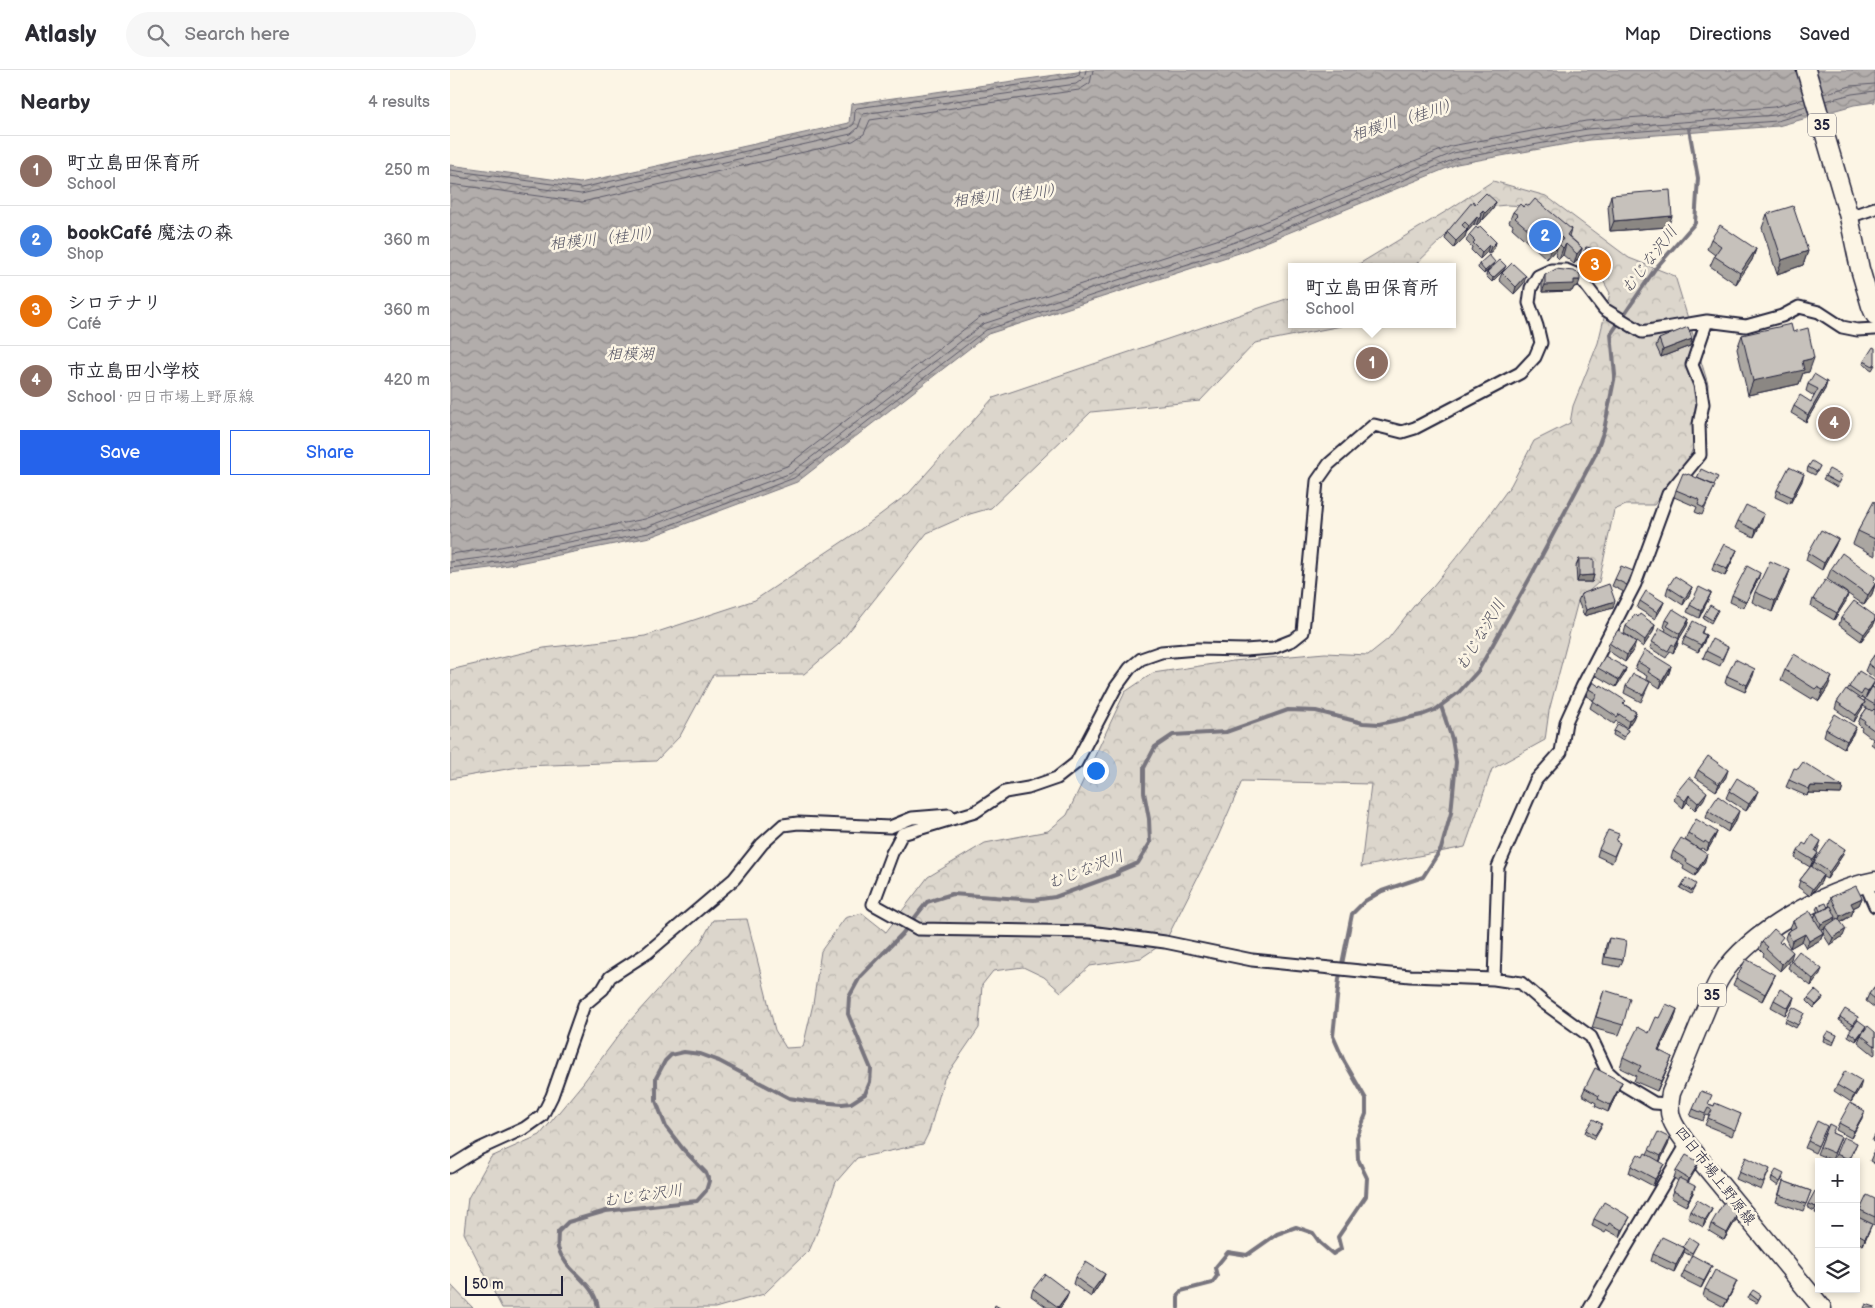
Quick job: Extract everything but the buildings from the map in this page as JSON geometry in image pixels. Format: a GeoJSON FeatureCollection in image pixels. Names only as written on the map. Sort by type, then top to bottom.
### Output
{"type":"FeatureCollection","features":[{"type":"Feature","properties":{"kind":"main road","name":"35"},"geometry":{"type":"LineString","coordinates":[[1806,70],[1849,217],[1860,269],[1875,314]]}},
{"type":"Feature","properties":{"kind":"main road","name":"35"},"geometry":{"type":"LineString","coordinates":[[1669,1104],[1671,1093],[1718,982],[1738,956],[1762,935],[1804,908],[1826,897],[1870,882]]}},
{"type":"Feature","properties":{"kind":"main road","name":"四日市場上野原線"},"geometry":{"type":"LineString","coordinates":[[1669,1104],[1673,1124],[1687,1144],[1822,1308]]}},
{"type":"Feature","properties":{"kind":"street"},"geometry":{"type":"LineString","coordinates":[[1849,217],[1875,208]]}},
{"type":"Feature","properties":{"kind":"street"},"geometry":{"type":"LineString","coordinates":[[1669,1104],[1654,1103],[1619,1082],[1607,1071],[1591,1037],[1544,1003],[1521,983],[1494,979],[1410,976],[1252,960],[1165,942],[1090,932],[918,929],[873,904],[892,853],[902,834],[975,812],[1004,792],[1028,788],[1057,778],[1076,763],[1116,688],[1130,668],[1142,659],[1161,652],[1197,649],[1245,650],[1273,648],[1293,640],[1303,632],[1317,481],[1329,464],[1374,424],[1402,432],[1415,428],[1520,373],[1535,357],[1541,343],[1529,303],[1530,288],[1538,276],[1550,270],[1566,270],[1578,275],[1604,309],[1642,332],[1707,321],[1746,326],[1782,316],[1799,308],[1819,312],[1842,327],[1857,330],[1875,329]]}},
{"type":"Feature","properties":{"kind":"street"},"geometry":{"type":"LineString","coordinates":[[1494,979],[1498,867],[1536,780],[1561,752],[1566,722],[1635,584],[1668,494],[1700,455],[1700,424],[1703,404],[1700,384],[1692,365],[1707,321]]}},
{"type":"Feature","properties":{"kind":"street"},"geometry":{"type":"LineString","coordinates":[[450,1167],[479,1149],[525,1128],[542,1116],[552,1096],[584,1005],[603,989],[610,977],[647,953],[734,879],[762,844],[784,825],[798,823],[890,827],[912,818],[945,814],[958,816]]}},
{"type":"Feature","properties":{"kind":"street"},"geometry":{"type":"LineString","coordinates":[[1870,882],[1875,906]]}},
{"type":"Feature","properties":{"kind":"street"},"geometry":{"type":"LineString","coordinates":[[1590,1308],[1687,1144]]}},
{"type":"Feature","properties":{"kind":"green space"},"geometry":{"type":"Polygon","coordinates":[[[1493,181],[1546,196],[1629,258],[1675,276],[1708,384],[1707,414],[1689,458],[1654,505],[1626,505],[1614,510],[1599,582],[1578,601],[1549,711],[1545,740],[1492,769],[1465,847],[1361,867],[1371,784],[1242,781],[1217,839],[1165,942],[1141,958],[1090,966],[1061,992],[1044,977],[1023,967],[993,971],[982,985],[979,1028],[944,1079],[929,1132],[923,1144],[857,1158],[836,1182],[810,1249],[764,1294],[715,1308],[502,1308],[464,1233],[468,1198],[491,1157],[540,1135],[583,1083],[628,1023],[701,942],[713,920],[747,919],[775,1030],[786,1048],[803,1047],[813,1004],[821,951],[845,918],[862,913],[886,932],[928,877],[985,843],[1048,831],[1067,815],[1125,692],[1153,673],[1233,661],[1325,653],[1368,655],[1388,639],[1477,532],[1511,485],[1534,441],[1570,423],[1573,406],[1598,343],[1610,293],[1589,255],[1529,206],[1507,205],[1474,208],[1417,263],[1361,263],[1493,181]]]}},
{"type":"Feature","properties":{"kind":"green space"},"geometry":{"type":"Polygon","coordinates":[[[1288,298],[1288,328],[1331,328],[1255,343],[1200,401],[1091,412],[991,508],[970,514],[927,533],[839,644],[804,674],[713,675],[680,736],[656,761],[524,766],[450,779],[450,670],[544,648],[645,636],[755,600],[857,532],[909,493],[993,398],[1288,298]]]}},
{"type":"Feature","properties":{"kind":"green space"},"geometry":{"type":"Polygon","coordinates":[[[450,1284],[473,1308],[450,1308],[450,1284]]]}},
{"type":"Feature","properties":{"kind":"water","name":"相模湖"},"geometry":{"type":"Polygon","coordinates":[[[1091,70],[1875,70],[1875,102],[1854,105],[1778,126],[1589,140],[1457,164],[1239,253],[988,334],[797,482],[650,537],[498,567],[450,573],[450,165],[580,183],[849,123],[851,104],[1091,70]]]}},
{"type":"Feature","properties":{"kind":"waterway","name":"むじな沢川"},"geometry":{"type":"LineString","coordinates":[[598,1308],[592,1291],[562,1257],[558,1248],[558,1232],[568,1222],[606,1211],[697,1201],[706,1191],[709,1181],[706,1173],[683,1149],[666,1127],[656,1101],[656,1078],[665,1061],[671,1055],[684,1052],[700,1054],[719,1061],[789,1098],[842,1104],[851,1103],[865,1094],[870,1082],[871,1069],[848,1014],[849,997],[860,977],[902,934],[927,902],[952,894],[1034,900],[1055,897],[1118,874],[1117,872],[1138,863],[1150,843],[1149,819],[1144,792],[1144,768],[1155,747],[1173,735],[1226,732],[1288,710],[1316,711],[1363,723],[1379,724],[1422,715],[1435,710],[1459,692],[1478,671],[1595,455],[1604,430],[1615,375],[1611,334],[1655,269],[1695,223],[1698,178],[1689,129]]}},
{"type":"Feature","properties":{"kind":"waterway"},"geometry":{"type":"LineString","coordinates":[[1178,1308],[1178,1297],[1181,1291],[1212,1283],[1217,1276],[1215,1268],[1228,1252],[1247,1255],[1277,1234],[1296,1227],[1313,1233],[1320,1243],[1333,1254],[1341,1249],[1338,1237],[1366,1196],[1367,1178],[1358,1159],[1357,1137],[1366,1114],[1366,1099],[1344,1061],[1333,1036],[1339,979],[1352,914],[1365,901],[1382,891],[1423,877],[1441,849],[1451,813],[1456,762],[1452,739],[1441,706]]}},
{"type":"Feature","properties":{"kind":"place","name":"bookCafé 魔法の森"},"geometry":{"type":"Point","coordinates":[1545,236]}},
{"type":"Feature","properties":{"kind":"place","name":"シロテナリ"},"geometry":{"type":"Point","coordinates":[1595,265]}},
{"type":"Feature","properties":{"kind":"place","name":"町立島田保育所"},"geometry":{"type":"Point","coordinates":[1372,363]}},
{"type":"Feature","properties":{"kind":"place","name":"市立島田小学校"},"geometry":{"type":"Point","coordinates":[1834,423]}},
{"type":"Feature","properties":{"kind":"water label","name":"相模川（桂川）"},"geometry":{"type":"Point","coordinates":[1405,120]}},
{"type":"Feature","properties":{"kind":"water label","name":"相模川（桂川）"},"geometry":{"type":"Point","coordinates":[1008,196]}},
{"type":"Feature","properties":{"kind":"water label","name":"相模川（桂川）"},"geometry":{"type":"Point","coordinates":[605,239]}}]}
